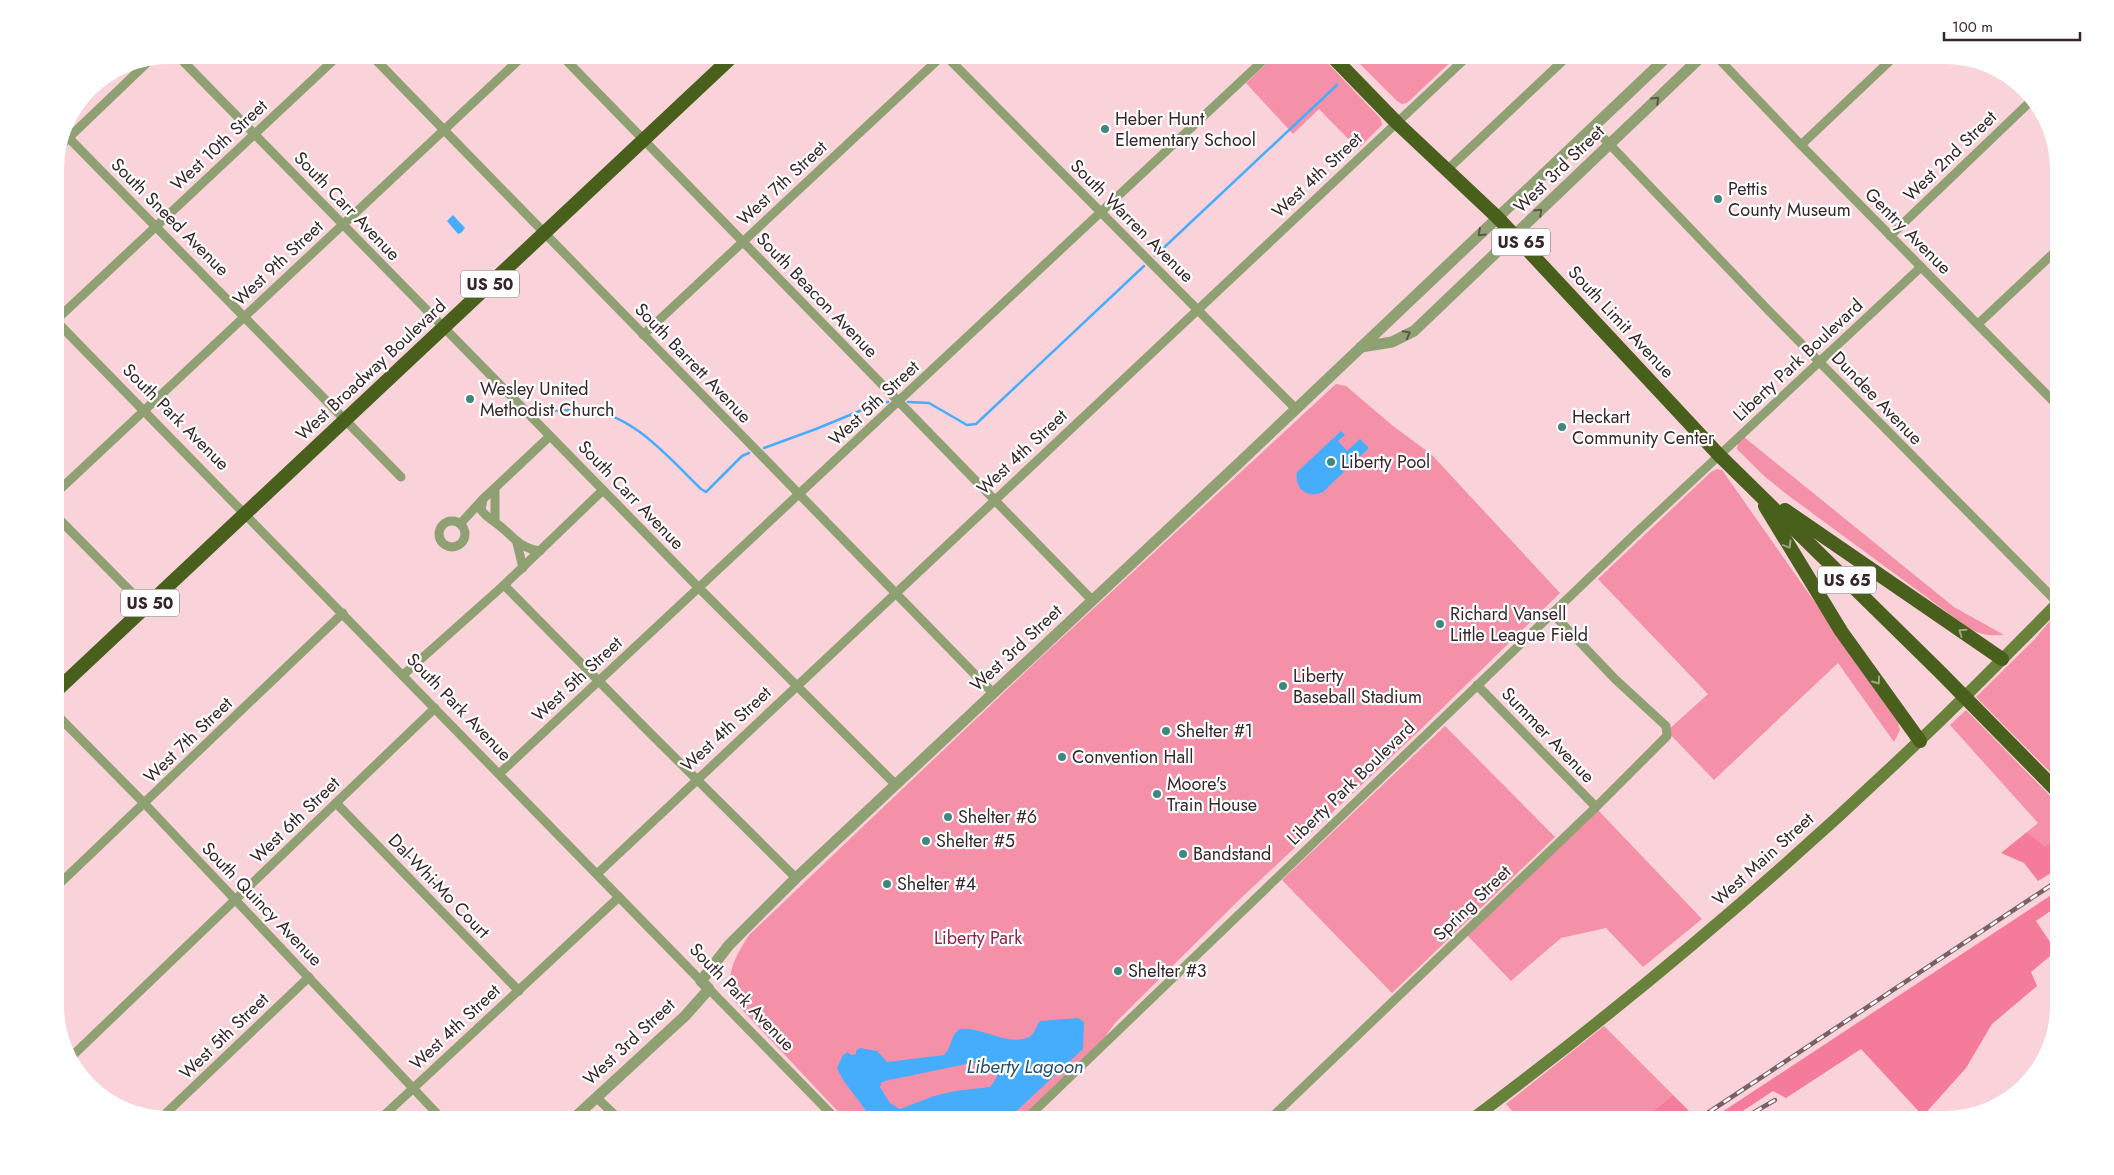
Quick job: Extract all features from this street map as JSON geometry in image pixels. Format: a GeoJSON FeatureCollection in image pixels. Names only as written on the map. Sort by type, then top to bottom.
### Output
{"type":"FeatureCollection","features":[{"type":"Feature","properties":{"kind":"highway","name":"West Broadway Boulevard"},"geometry":{"type":"LineString","coordinates":[[64,684],[724,64]]}},
{"type":"Feature","properties":{"kind":"highway","name":"South Limit Avenue"},"geometry":{"type":"LineString","coordinates":[[1340,64],[1397,123],[1448,169],[1515,235],[1720,455],[1754,488]]}},
{"type":"Feature","properties":{"kind":"highway"},"geometry":{"type":"LineString","coordinates":[[1754,488],[2002,659]]}},
{"type":"Feature","properties":{"kind":"highway"},"geometry":{"type":"LineString","coordinates":[[1754,488],[1841,631],[1920,741]]}},
{"type":"Feature","properties":{"kind":"highway","name":"US 65"},"geometry":{"type":"LineString","coordinates":[[1754,488],[2050,784]]}},
{"type":"Feature","properties":{"kind":"main road","name":"West Main Street"},"geometry":{"type":"LineString","coordinates":[[1483,1111],[1560,1052],[1744,901],[1920,741],[2050,611]]}},
{"type":"Feature","properties":{"kind":"street","name":"South Carr Avenue"},"geometry":{"type":"LineString","coordinates":[[186,64],[699,588],[896,785]]}},
{"type":"Feature","properties":{"kind":"street","name":"West 10th Street"},"geometry":{"type":"LineString","coordinates":[[64,313],[329,64]]}},
{"type":"Feature","properties":{"kind":"street","name":"South Barrett Avenue"},"geometry":{"type":"LineString","coordinates":[[380,64],[993,693]]}},
{"type":"Feature","properties":{"kind":"street","name":"West 9th Street"},"geometry":{"type":"LineString","coordinates":[[64,486],[514,64]]}},
{"type":"Feature","properties":{"kind":"street","name":"South Beacon Avenue"},"geometry":{"type":"LineString","coordinates":[[570,64],[1092,600]]}},
{"type":"Feature","properties":{"kind":"street","name":"West 7th Street"},"geometry":{"type":"LineString","coordinates":[[643,335],[934,64]]}},
{"type":"Feature","properties":{"kind":"street","name":"South Warren Avenue"},"geometry":{"type":"LineString","coordinates":[[953,64],[1296,409]]}},
{"type":"Feature","properties":{"kind":"street","name":"West 5th Street"},"geometry":{"type":"LineString","coordinates":[[500,774],[1259,64]]}},
{"type":"Feature","properties":{"kind":"street","name":"West 4th Street"},"geometry":{"type":"LineString","coordinates":[[597,874],[1459,64]]}},
{"type":"Feature","properties":{"kind":"street"},"geometry":{"type":"LineString","coordinates":[[1448,169],[1559,64]]}},
{"type":"Feature","properties":{"kind":"street","name":"West 3rd Street"},"geometry":{"type":"LineString","coordinates":[[581,1111],[685,1016],[729,945],[796,878],[1296,409],[1593,128],[1657,64]]}},
{"type":"Feature","properties":{"kind":"street","name":"West 3rd Street"},"geometry":{"type":"LineString","coordinates":[[1361,347],[1392,342],[1414,331],[1693,64]]}},
{"type":"Feature","properties":{"kind":"street","name":"Gentry Avenue"},"geometry":{"type":"LineString","coordinates":[[1724,64],[2050,398]]}},
{"type":"Feature","properties":{"kind":"street"},"geometry":{"type":"LineString","coordinates":[[1801,145],[1886,64]]}},
{"type":"Feature","properties":{"kind":"street"},"geometry":{"type":"LineString","coordinates":[[72,129],[142,67]]}},
{"type":"Feature","properties":{"kind":"street","name":"West 2nd Street"},"geometry":{"type":"LineString","coordinates":[[1890,236],[2028,104]]}},
{"type":"Feature","properties":{"kind":"street","name":"Dundee Avenue"},"geometry":{"type":"LineString","coordinates":[[1593,128],[1819,362],[2050,595]]}},
{"type":"Feature","properties":{"kind":"street","name":"South Sneed Avenue"},"geometry":{"type":"LineString","coordinates":[[69,137],[401,477]]}},
{"type":"Feature","properties":{"kind":"street"},"geometry":{"type":"LineString","coordinates":[[1978,324],[2050,256]]}},
{"type":"Feature","properties":{"kind":"street","name":"Liberty Park Boulevard"},"geometry":{"type":"LineString","coordinates":[[1033,1111],[1552,613],[1921,267]]}},
{"type":"Feature","properties":{"kind":"street","name":"South Park Avenue"},"geometry":{"type":"LineString","coordinates":[[64,330],[246,513],[828,1111]]}},
{"type":"Feature","properties":{"kind":"street"},"geometry":{"type":"LineString","coordinates":[[460,524],[483,499],[550,436]]}},
{"type":"Feature","properties":{"kind":"street"},"geometry":{"type":"LineString","coordinates":[[495,488],[495,521]]}},
{"type":"Feature","properties":{"kind":"street"},"geometry":{"type":"LineString","coordinates":[[403,675],[523,568],[603,490]]}},
{"type":"Feature","properties":{"kind":"street"},"geometry":{"type":"LineString","coordinates":[[483,499],[481,510],[488,519],[495,521],[517,543],[531,550],[540,551]]}},
{"type":"Feature","properties":{"kind":"street"},"geometry":{"type":"LineString","coordinates":[[64,524],[146,607]]}},
{"type":"Feature","properties":{"kind":"street"},"geometry":{"type":"LineString","coordinates":[[517,543],[523,568]]}},
{"type":"Feature","properties":{"kind":"street"},"geometry":{"type":"LineString","coordinates":[[504,585],[796,878]]}},
{"type":"Feature","properties":{"kind":"street","name":"West 7th Street"},"geometry":{"type":"LineString","coordinates":[[64,880],[343,613]]}},
{"type":"Feature","properties":{"kind":"street","name":"Spring Street"},"geometry":{"type":"LineString","coordinates":[[1278,1111],[1596,807],[1667,736],[1666,726],[1552,613]]}},
{"type":"Feature","properties":{"kind":"street","name":"Summer Avenue"},"geometry":{"type":"LineString","coordinates":[[1477,685],[1596,807]]}},
{"type":"Feature","properties":{"kind":"street","name":"West 6th Street"},"geometry":{"type":"LineString","coordinates":[[75,1053],[436,708]]}},
{"type":"Feature","properties":{"kind":"street","name":"South Quincy Avenue"},"geometry":{"type":"LineString","coordinates":[[64,722],[145,804],[434,1111]]}},
{"type":"Feature","properties":{"kind":"street","name":"Dal-Whi-Mo Court"},"geometry":{"type":"LineString","coordinates":[[336,803],[519,991]]}},
{"type":"Feature","properties":{"kind":"street","name":"West 4th Street"},"geometry":{"type":"LineString","coordinates":[[389,1111],[619,897]]}},
{"type":"Feature","properties":{"kind":"street","name":"West 5th Street"},"geometry":{"type":"LineString","coordinates":[[168,1111],[309,977]]}},
{"type":"Feature","properties":{"kind":"street"},"geometry":{"type":"LineString","coordinates":[[596,1097],[611,1111]]}},
{"type":"Feature","properties":{"kind":"green space"},"geometry":{"type":"Polygon","coordinates":[[[1266,64],[1329,64],[1381,119],[1382,125],[1358,149],[1319,109],[1293,134],[1246,83],[1266,64]]]}},
{"type":"Feature","properties":{"kind":"green space"},"geometry":{"type":"Polygon","coordinates":[[[1360,64],[1448,64],[1407,103],[1402,104],[1360,64]]]}},
{"type":"Feature","properties":{"kind":"green space","name":"Liberty Park"},"geometry":{"type":"Polygon","coordinates":[[[1336,384],[1346,386],[1393,426],[1431,454],[1560,593],[1419,731],[1239,900],[1115,1023],[1100,1044],[1030,1111],[838,1111],[733,1000],[730,982],[736,958],[749,935],[1039,659],[1336,384]]]}},
{"type":"Feature","properties":{"kind":"green space"},"geometry":{"type":"Polygon","coordinates":[[[1744,437],[1954,607],[2004,635],[1986,635],[1970,629],[1789,496],[1764,476],[1737,449],[1738,443],[1744,437]]]}},
{"type":"Feature","properties":{"kind":"green space"},"geometry":{"type":"Polygon","coordinates":[[[1717,469],[1722,470],[1897,719],[1900,730],[1894,742],[1838,663],[1714,780],[1667,731],[1708,694],[1598,579],[1711,472],[1717,469]]]}},
{"type":"Feature","properties":{"kind":"green space"},"geometry":{"type":"Polygon","coordinates":[[[2050,621],[2050,772],[1976,697],[2034,640],[2050,621]]]}},
{"type":"Feature","properties":{"kind":"green space"},"geometry":{"type":"Polygon","coordinates":[[[1966,710],[2050,796],[2050,843],[2045,846],[2027,832],[2038,823],[1950,725],[1966,710]]]}},
{"type":"Feature","properties":{"kind":"green space"},"geometry":{"type":"Polygon","coordinates":[[[1445,726],[1555,837],[1392,993],[1282,880],[1445,726]]]}},
{"type":"Feature","properties":{"kind":"green space"},"geometry":{"type":"Polygon","coordinates":[[[1597,809],[1702,919],[1643,967],[1606,928],[1561,938],[1511,981],[1466,934],[1597,809]]]}},
{"type":"Feature","properties":{"kind":"green space"},"geometry":{"type":"Polygon","coordinates":[[[1604,1026],[1673,1095],[1653,1111],[1512,1111],[1506,1104],[1604,1026]]]}},
{"type":"Feature","properties":{"kind":"shaded area"},"geometry":{"type":"Polygon","coordinates":[[[2027,832],[2045,846],[2050,843],[2050,874],[2038,881],[2024,863],[2001,853],[2027,832]]]}},
{"type":"Feature","properties":{"kind":"shaded area"},"geometry":{"type":"Polygon","coordinates":[[[2050,896],[2050,911],[2036,921],[2050,942],[2050,956],[2031,972],[2037,986],[1992,1024],[1966,1068],[1927,1111],[1918,1111],[1861,1049],[1786,1098],[1773,1091],[1743,1111],[1724,1111],[2050,896]]]}},
{"type":"Feature","properties":{"kind":"shaded area"},"geometry":{"type":"Polygon","coordinates":[[[1673,1095],[1689,1111],[1653,1111],[1673,1095]]]}},
{"type":"Feature","properties":{"kind":"water"},"geometry":{"type":"Polygon","coordinates":[[[453,215],[465,228],[461,233],[458,234],[447,221],[453,215]]]}},
{"type":"Feature","properties":{"kind":"water","name":"Liberty Pool"},"geometry":{"type":"Polygon","coordinates":[[[1341,431],[1345,435],[1338,441],[1347,451],[1360,439],[1369,448],[1323,492],[1312,494],[1303,491],[1298,483],[1297,472],[1341,431]]]}},
{"type":"Feature","properties":{"kind":"water","name":"Liberty Lagoon"},"geometry":{"type":"Polygon","coordinates":[[[1078,1018],[1084,1022],[1083,1049],[1017,1111],[866,1111],[843,1080],[837,1068],[843,1055],[848,1052],[851,1055],[856,1054],[856,1051],[860,1048],[877,1051],[887,1062],[944,1055],[949,1049],[954,1035],[960,1029],[977,1030],[1012,1040],[1029,1037],[1040,1021],[1078,1018]],[[971,1063],[885,1081],[881,1083],[880,1087],[890,1103],[900,1109],[934,1096],[955,1091],[990,1087],[995,1080],[997,1070],[990,1065],[971,1063]]]}},
{"type":"Feature","properties":{"kind":"waterway"},"geometry":{"type":"LineString","coordinates":[[1155,256],[1337,85]]}},
{"type":"Feature","properties":{"kind":"waterway"},"geometry":{"type":"LineString","coordinates":[[908,402],[929,403],[967,425],[976,424],[1144,266]]}},
{"type":"Feature","properties":{"kind":"waterway"},"geometry":{"type":"LineString","coordinates":[[764,448],[879,403],[888,402]]}},
{"type":"Feature","properties":{"kind":"waterway"},"geometry":{"type":"LineString","coordinates":[[536,411],[586,410],[603,413],[619,419],[649,439],[706,492],[742,456],[749,453]]}},
{"type":"Feature","properties":{"kind":"railway"},"geometry":{"type":"LineString","coordinates":[[1711,1111],[2050,886]]}},
{"type":"Feature","properties":{"kind":"railway"},"geometry":{"type":"LineString","coordinates":[[1756,1111],[1775,1100]]}},
{"type":"Feature","properties":{"kind":"place","name":"Heber Hunt Elementary School"},"geometry":{"type":"Point","coordinates":[1105,129]}},
{"type":"Feature","properties":{"kind":"place","name":"Pettis County Museum"},"geometry":{"type":"Point","coordinates":[1718,199]}},
{"type":"Feature","properties":{"kind":"place","name":"Wesley United Methodist Church"},"geometry":{"type":"Point","coordinates":[470,399]}},
{"type":"Feature","properties":{"kind":"place","name":"Heckart Community Center"},"geometry":{"type":"Point","coordinates":[1562,427]}},
{"type":"Feature","properties":{"kind":"place","name":"Liberty Pool"},"geometry":{"type":"Point","coordinates":[1331,462]}},
{"type":"Feature","properties":{"kind":"place","name":"Richard Vansell Little League Field"},"geometry":{"type":"Point","coordinates":[1440,624]}},
{"type":"Feature","properties":{"kind":"place","name":"Liberty Baseball Stadium"},"geometry":{"type":"Point","coordinates":[1283,686]}},
{"type":"Feature","properties":{"kind":"place","name":"Shelter #1"},"geometry":{"type":"Point","coordinates":[1166,731]}},
{"type":"Feature","properties":{"kind":"place","name":"Convention Hall"},"geometry":{"type":"Point","coordinates":[1062,757]}},
{"type":"Feature","properties":{"kind":"place","name":"Moore's Train House"},"geometry":{"type":"Point","coordinates":[1157,794]}},
{"type":"Feature","properties":{"kind":"place","name":"Shelter #6"},"geometry":{"type":"Point","coordinates":[948,817]}},
{"type":"Feature","properties":{"kind":"place","name":"Shelter #5"},"geometry":{"type":"Point","coordinates":[926,841]}},
{"type":"Feature","properties":{"kind":"place","name":"Bandstand"},"geometry":{"type":"Point","coordinates":[1183,854]}},
{"type":"Feature","properties":{"kind":"place","name":"Shelter #4"},"geometry":{"type":"Point","coordinates":[887,884]}},
{"type":"Feature","properties":{"kind":"place","name":"Shelter #3"},"geometry":{"type":"Point","coordinates":[1118,971]}}]}
